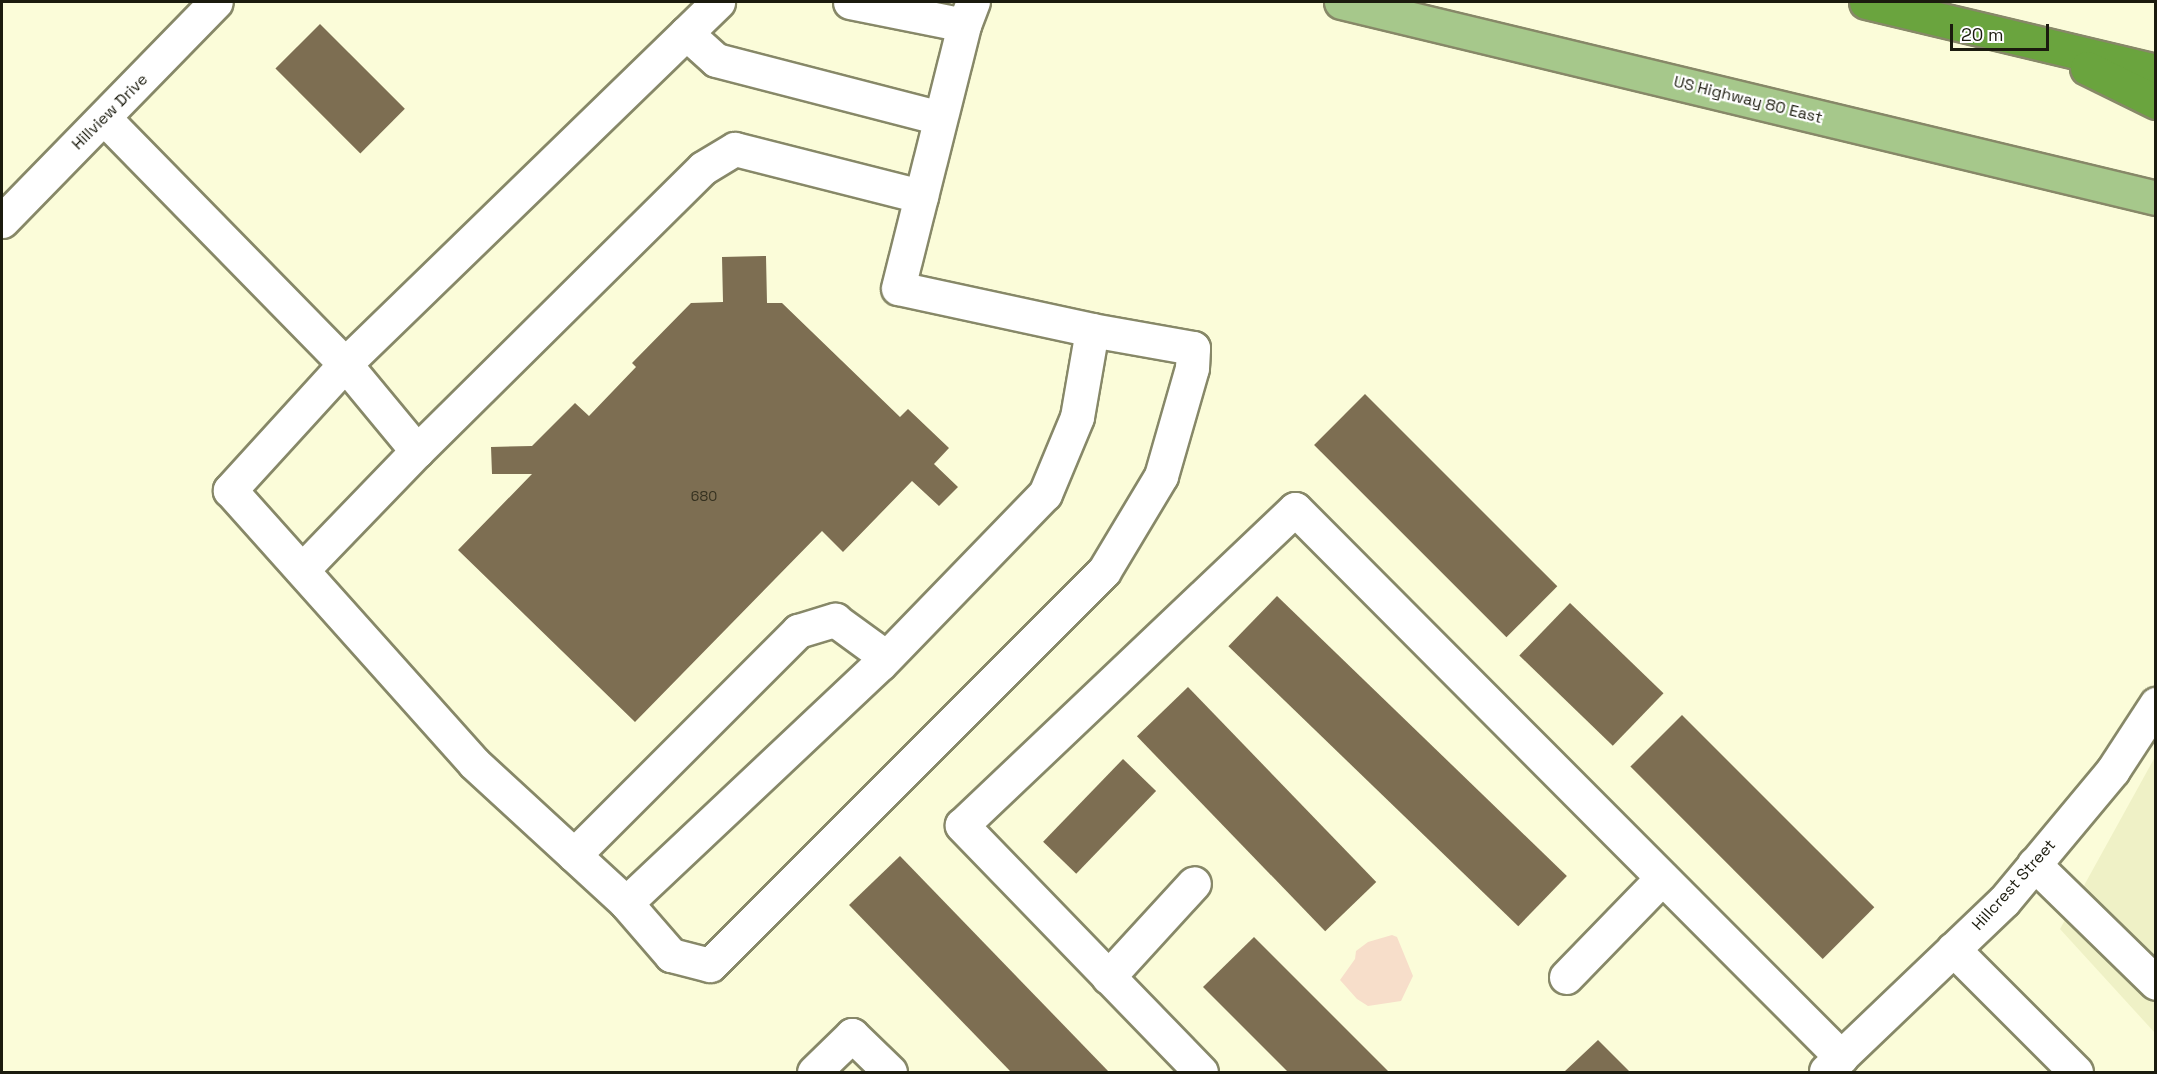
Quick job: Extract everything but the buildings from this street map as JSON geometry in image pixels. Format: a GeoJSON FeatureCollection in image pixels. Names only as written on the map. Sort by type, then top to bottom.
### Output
{"type":"FeatureCollection","features":[{"type":"Feature","properties":{"kind":"highway"},"geometry":{"type":"LineString","coordinates":[[1866,2],[2156,71]]}},
{"type":"Feature","properties":{"kind":"highway"},"geometry":{"type":"LineString","coordinates":[[2031,40],[2156,102]]}},
{"type":"Feature","properties":{"kind":"main road","name":"US Highway 80 East"},"geometry":{"type":"LineString","coordinates":[[1341,2],[2156,198]]}},
{"type":"Feature","properties":{"kind":"street","name":"Hillview Drive"},"geometry":{"type":"LineString","coordinates":[[2,221],[216,2]]}},
{"type":"Feature","properties":{"kind":"street"},"geometry":{"type":"LineString","coordinates":[[718,2],[345,364],[230,490],[474,763],[626,903],[671,955],[710,965],[1104,571],[1161,476],[1192,368],[1193,348],[1092,330],[898,288],[968,13],[850,2]]}},
{"type":"Feature","properties":{"kind":"street"},"geometry":{"type":"LineString","coordinates":[[686,33],[716,60],[940,118]]}},
{"type":"Feature","properties":{"kind":"street"},"geometry":{"type":"LineString","coordinates":[[104,118],[345,364],[417,451]]}},
{"type":"Feature","properties":{"kind":"street"},"geometry":{"type":"LineString","coordinates":[[302,570],[417,451],[703,168],[735,149],[921,196]]}},
{"type":"Feature","properties":{"kind":"street"},"geometry":{"type":"LineString","coordinates":[[626,903],[886,657],[1045,494],[1077,417],[1092,330]]}},
{"type":"Feature","properties":{"kind":"street"},"geometry":{"type":"LineString","coordinates":[[1201,1072],[962,825],[1295,509],[1662,878],[1833,1065]]}},
{"type":"Feature","properties":{"kind":"street"},"geometry":{"type":"LineString","coordinates":[[574,855],[798,631],[835,620],[886,657]]}},
{"type":"Feature","properties":{"kind":"street","name":"Hillcrest Street"},"geometry":{"type":"LineString","coordinates":[[1833,1065],[2004,901],[2113,770],[2156,704]]}},
{"type":"Feature","properties":{"kind":"street"},"geometry":{"type":"LineString","coordinates":[[2034,864],[2156,983]]}},
{"type":"Feature","properties":{"kind":"street"},"geometry":{"type":"LineString","coordinates":[[1566,977],[1662,878]]}},
{"type":"Feature","properties":{"kind":"street"},"geometry":{"type":"LineString","coordinates":[[1108,977],[1194,883]]}},
{"type":"Feature","properties":{"kind":"street"},"geometry":{"type":"LineString","coordinates":[[1953,949],[2076,1072]]}},
{"type":"Feature","properties":{"kind":"street"},"geometry":{"type":"LineString","coordinates":[[814,1072],[852,1035],[890,1072]]}},
{"type":"Feature","properties":{"kind":"shaded area"},"geometry":{"type":"Polygon","coordinates":[[[2155,757],[2155,1033],[2060,929],[2155,757]]]}},
{"type":"Feature","properties":{"kind":"shaded area"},"geometry":{"type":"Polygon","coordinates":[[[1392,935],[1397,937],[1413,976],[1401,1001],[1368,1006],[1357,999],[1340,980],[1355,959],[1356,951],[1368,942],[1392,935]]]}}]}
